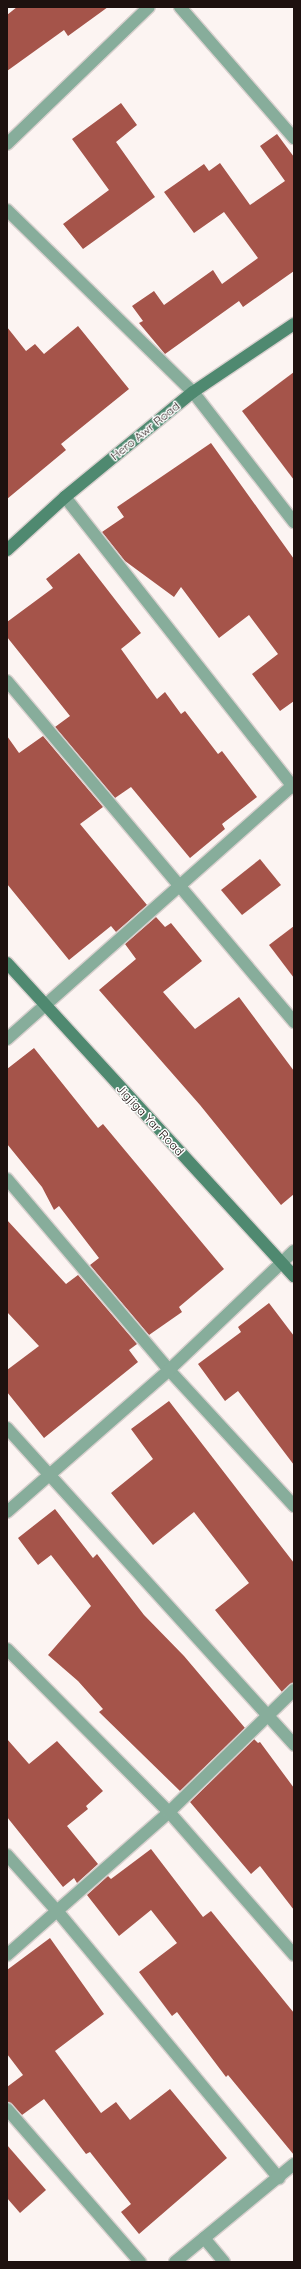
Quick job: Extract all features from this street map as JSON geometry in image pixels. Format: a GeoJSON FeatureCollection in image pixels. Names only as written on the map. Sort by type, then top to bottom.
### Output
{"type":"FeatureCollection","features":[{"type":"Feature","properties":{"kind":"street"},"geometry":{"type":"LineString","coordinates":[[7,144],[150,7]]}},
{"type":"Feature","properties":{"kind":"street"},"geometry":{"type":"LineString","coordinates":[[180,7],[294,138]]}},
{"type":"Feature","properties":{"kind":"street"},"geometry":{"type":"LineString","coordinates":[[7,210],[193,392],[294,522]]}},
{"type":"Feature","properties":{"kind":"street","name":"Hero Awr Road"},"geometry":{"type":"LineString","coordinates":[[7,550],[65,497],[193,392],[294,324]]}},
{"type":"Feature","properties":{"kind":"street"},"geometry":{"type":"LineString","coordinates":[[7,1038],[293,786],[65,497]]}},
{"type":"Feature","properties":{"kind":"street"},"geometry":{"type":"LineString","coordinates":[[7,681],[178,887],[294,1022]]}},
{"type":"Feature","properties":{"kind":"street","name":"Jigjiga Yar Road"},"geometry":{"type":"LineString","coordinates":[[7,963],[44,1006],[294,1276]]}},
{"type":"Feature","properties":{"kind":"street"},"geometry":{"type":"LineString","coordinates":[[7,1179],[169,1370],[294,1506]]}},
{"type":"Feature","properties":{"kind":"street"},"geometry":{"type":"LineString","coordinates":[[7,1512],[169,1370],[294,1251]]}},
{"type":"Feature","properties":{"kind":"street"},"geometry":{"type":"LineString","coordinates":[[7,1428],[294,1745]]}},
{"type":"Feature","properties":{"kind":"street"},"geometry":{"type":"LineString","coordinates":[[7,1649],[169,1812],[294,1955]]}},
{"type":"Feature","properties":{"kind":"street"},"geometry":{"type":"LineString","coordinates":[[7,1955],[58,1912],[169,1812],[294,1690]]}},
{"type":"Feature","properties":{"kind":"street"},"geometry":{"type":"LineString","coordinates":[[7,1855],[58,1912],[279,2178]]}},
{"type":"Feature","properties":{"kind":"street"},"geometry":{"type":"LineString","coordinates":[[7,2109],[140,2262]]}},
{"type":"Feature","properties":{"kind":"street"},"geometry":{"type":"LineString","coordinates":[[175,2262],[279,2178],[294,2164]]}},
{"type":"Feature","properties":{"kind":"street"},"geometry":{"type":"LineString","coordinates":[[204,2238],[224,2262]]}},
{"type":"Feature","properties":{"kind":"building"},"geometry":{"type":"Polygon","coordinates":[[[17,7],[108,7],[68,36],[64,30],[7,71],[7,15],[17,7]]]}},
{"type":"Feature","properties":{"kind":"building"},"geometry":{"type":"Polygon","coordinates":[[[121,103],[137,125],[116,142],[155,197],[83,249],[63,224],[109,190],[72,139],[121,103]]]}},
{"type":"Feature","properties":{"kind":"building"},"geometry":{"type":"Polygon","coordinates":[[[277,134],[294,157],[294,271],[243,307],[239,301],[165,354],[139,323],[143,321],[132,306],[154,291],[164,305],[213,270],[222,284],[258,258],[224,212],[194,233],[164,192],[204,164],[209,171],[220,163],[250,205],[285,181],[260,146],[277,134]]]}},
{"type":"Feature","properties":{"kind":"building"},"geometry":{"type":"Polygon","coordinates":[[[78,326],[129,389],[61,444],[66,450],[7,499],[7,327],[26,351],[35,344],[44,354],[78,326]]]}},
{"type":"Feature","properties":{"kind":"building"},"geometry":{"type":"Polygon","coordinates":[[[294,372],[294,480],[242,411],[294,372]]]}},
{"type":"Feature","properties":{"kind":"building"},"geometry":{"type":"Polygon","coordinates":[[[211,443],[294,559],[294,701],[280,711],[252,674],[278,654],[249,615],[219,638],[181,587],[174,597],[125,561],[102,532],[124,517],[117,507],[211,443]]]}},
{"type":"Feature","properties":{"kind":"building"},"geometry":{"type":"Polygon","coordinates":[[[79,553],[141,633],[121,649],[157,699],[165,692],[181,714],[185,711],[218,754],[222,751],[257,797],[222,824],[225,829],[190,858],[131,787],[115,798],[55,727],[70,716],[7,637],[7,622],[53,588],[46,579],[79,553]]]}},
{"type":"Feature","properties":{"kind":"building"},"geometry":{"type":"Polygon","coordinates":[[[7,736],[19,753],[43,736],[103,807],[80,824],[147,905],[116,932],[111,926],[69,960],[7,884],[7,736]]]}},
{"type":"Feature","properties":{"kind":"building"},"geometry":{"type":"Polygon","coordinates":[[[260,859],[281,885],[242,915],[221,890],[260,859]]]}},
{"type":"Feature","properties":{"kind":"building"},"geometry":{"type":"Polygon","coordinates":[[[156,917],[165,927],[171,923],[202,961],[163,992],[195,1029],[239,997],[294,1071],[294,1194],[281,1205],[200,1105],[99,990],[136,959],[125,944],[156,917]]]}},
{"type":"Feature","properties":{"kind":"building"},"geometry":{"type":"Polygon","coordinates":[[[294,926],[294,978],[269,945],[294,926]]]}},
{"type":"Feature","properties":{"kind":"building"},"geometry":{"type":"Polygon","coordinates":[[[34,1048],[98,1128],[103,1124],[224,1269],[179,1307],[182,1312],[149,1335],[90,1265],[99,1258],[59,1206],[54,1210],[42,1187],[7,1144],[7,1069],[34,1048]]]}},
{"type":"Feature","properties":{"kind":"building"},"geometry":{"type":"Polygon","coordinates":[[[7,1220],[66,1284],[78,1275],[137,1344],[129,1350],[138,1362],[44,1438],[7,1392],[7,1370],[39,1346],[7,1312],[7,1220]]]}},
{"type":"Feature","properties":{"kind":"building"},"geometry":{"type":"Polygon","coordinates":[[[269,1303],[294,1336],[294,1465],[238,1391],[225,1401],[198,1364],[241,1332],[238,1327],[269,1303]]]}},
{"type":"Feature","properties":{"kind":"building"},"geometry":{"type":"Polygon","coordinates":[[[169,1401],[294,1563],[294,1683],[282,1692],[215,1610],[249,1583],[194,1512],[153,1545],[111,1493],[153,1459],[131,1429],[169,1401]]]}},
{"type":"Feature","properties":{"kind":"building"},"geometry":{"type":"Polygon","coordinates":[[[55,1509],[93,1558],[97,1554],[144,1615],[184,1656],[245,1728],[180,1791],[99,1712],[103,1709],[78,1681],[48,1655],[91,1606],[51,1555],[38,1565],[18,1538],[55,1509]]]}},
{"type":"Feature","properties":{"kind":"building"},"geometry":{"type":"Polygon","coordinates":[[[7,1739],[29,1764],[57,1741],[103,1791],[86,1806],[88,1809],[67,1826],[98,1864],[77,1883],[74,1878],[63,1887],[7,1817],[7,1739]]]}},
{"type":"Feature","properties":{"kind":"building"},"geometry":{"type":"Polygon","coordinates":[[[254,1739],[258,1743],[260,1742],[294,1788],[294,1910],[260,1866],[251,1874],[190,1802],[254,1739]]]}},
{"type":"Feature","properties":{"kind":"building"},"geometry":{"type":"Polygon","coordinates":[[[151,1849],[203,1917],[211,1911],[294,2013],[294,2155],[228,2075],[226,2077],[177,2012],[172,2016],[139,1972],[177,1943],[151,1910],[119,1936],[87,1895],[108,1876],[111,1879],[151,1849]]]}},
{"type":"Feature","properties":{"kind":"building"},"geometry":{"type":"Polygon","coordinates":[[[50,1938],[104,2014],[55,2051],[101,2113],[116,2102],[130,2120],[170,2089],[227,2158],[139,2234],[121,2212],[131,2204],[90,2152],[86,2154],[44,2099],[22,2115],[7,2102],[7,2087],[23,2075],[7,2054],[7,1970],[50,1938]]]}},
{"type":"Feature","properties":{"kind":"building"},"geometry":{"type":"Polygon","coordinates":[[[7,2145],[46,2190],[20,2213],[7,2198],[7,2145]]]}}]}
